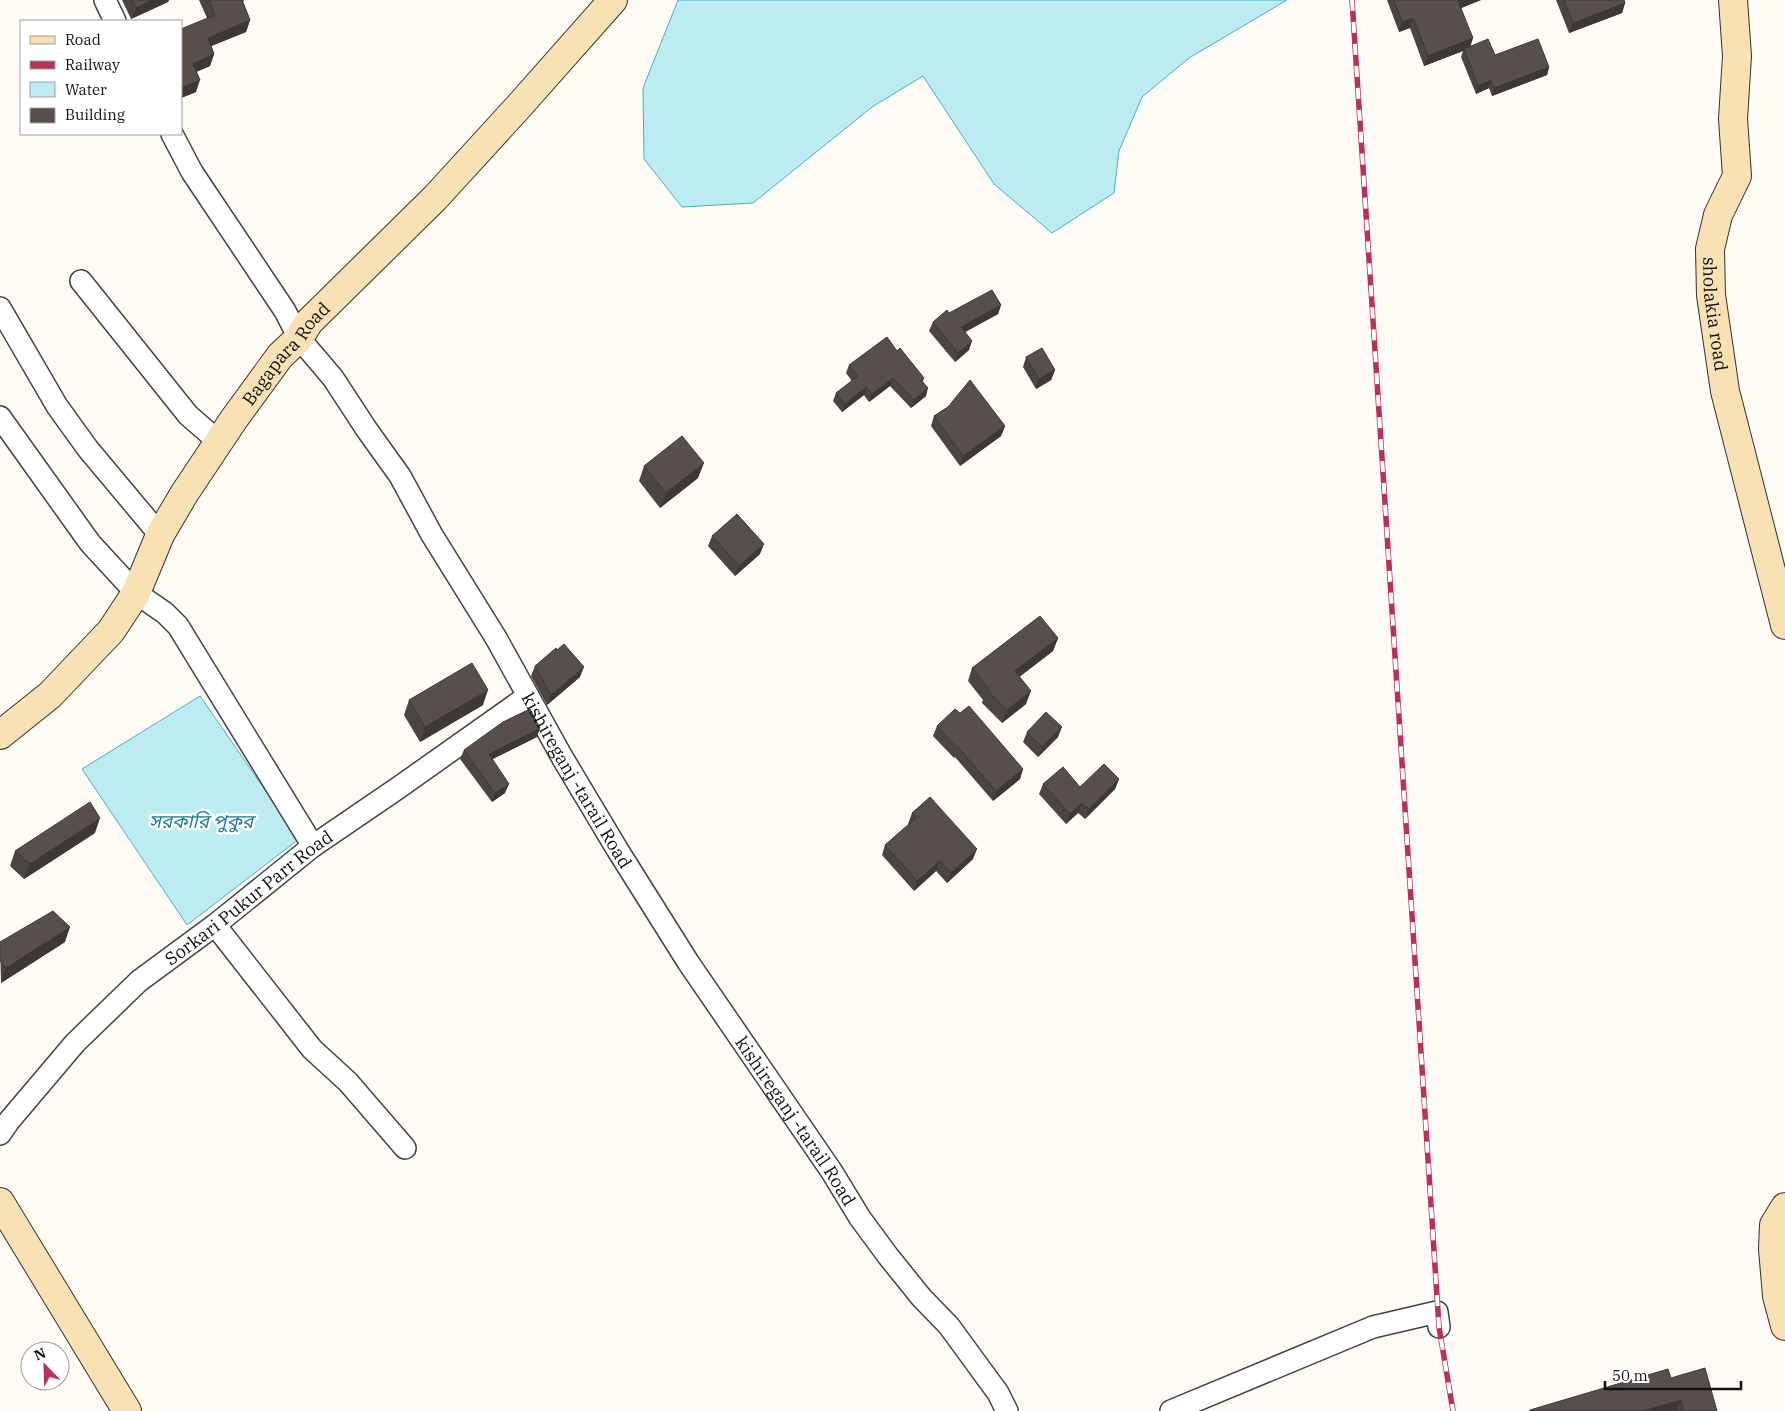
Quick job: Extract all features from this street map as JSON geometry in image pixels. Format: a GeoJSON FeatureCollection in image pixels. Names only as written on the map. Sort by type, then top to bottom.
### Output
{"type":"FeatureCollection","features":[{"type":"Feature","properties":{"kind":"street"},"geometry":{"type":"LineString","coordinates":[[106,0],[115,20]]}},
{"type":"Feature","properties":{"kind":"street","name":"Bagapara Road"},"geometry":{"type":"LineString","coordinates":[[0,735],[50,695],[111,631],[136,593],[160,535],[184,494],[234,419],[280,356],[299,338],[309,322],[435,198],[613,0]]}},
{"type":"Feature","properties":{"kind":"street","name":"sholakia road"},"geometry":{"type":"LineString","coordinates":[[1733,0],[1737,56],[1733,119],[1737,176],[1718,215],[1710,249],[1711,295],[1724,391],[1785,624]]}},
{"type":"Feature","properties":{"kind":"street","name":"kishireganj -tarail Road"},"geometry":{"type":"LineString","coordinates":[[173,135],[192,172],[285,311],[299,338],[333,378],[400,476],[432,535],[496,638],[562,757],[688,962],[832,1172],[860,1218],[921,1297],[949,1326],[998,1393],[1007,1411]]}},
{"type":"Feature","properties":{"kind":"street"},"geometry":{"type":"LineString","coordinates":[[82,281],[188,415],[219,442]]}},
{"type":"Feature","properties":{"kind":"street"},"geometry":{"type":"LineString","coordinates":[[0,308],[57,406],[88,449],[160,535]]}},
{"type":"Feature","properties":{"kind":"street"},"geometry":{"type":"LineString","coordinates":[[0,417],[90,543],[136,593],[165,613],[178,626],[313,846]]}},
{"type":"Feature","properties":{"kind":"street","name":"Sorkari Pukur Parr Road"},"geometry":{"type":"LineString","coordinates":[[0,1134],[75,1043],[140,981],[215,925],[313,846],[528,696]]}},
{"type":"Feature","properties":{"kind":"street"},"geometry":{"type":"LineString","coordinates":[[215,925],[312,1049],[348,1082],[405,1148]]}},
{"type":"Feature","properties":{"kind":"street"},"geometry":{"type":"LineString","coordinates":[[1785,1207],[1774,1225],[1773,1249],[1777,1296],[1785,1326]]}},
{"type":"Feature","properties":{"kind":"street"},"geometry":{"type":"LineString","coordinates":[[3,1213],[127,1411]]}},
{"type":"Feature","properties":{"kind":"street"},"geometry":{"type":"LineString","coordinates":[[1171,1411],[1373,1327],[1436,1312],[1439,1326]]}},
{"type":"Feature","properties":{"kind":"water"},"geometry":{"type":"Polygon","coordinates":[[[678,0],[1287,0],[1189,58],[1142,97],[1119,151],[1114,193],[1052,233],[994,184],[923,76],[872,107],[753,203],[682,207],[644,159],[643,88],[678,0]]]}},
{"type":"Feature","properties":{"kind":"water","name":"সরকারি পুকুর"},"geometry":{"type":"Polygon","coordinates":[[[200,696],[299,839],[187,925],[82,769],[200,696]]]}},
{"type":"Feature","properties":{"kind":"building"},"geometry":{"type":"Polygon","coordinates":[[[132,0],[152,0],[136,8],[132,0]]]}},
{"type":"Feature","properties":{"kind":"building"},"geometry":{"type":"Polygon","coordinates":[[[209,0],[242,0],[250,20],[208,38],[214,54],[193,64],[200,80],[182,88],[182,29],[215,15],[209,0]]]}},
{"type":"Feature","properties":{"kind":"building"},"geometry":{"type":"Polygon","coordinates":[[[1394,0],[1460,0],[1458,1],[1473,38],[1428,56],[1413,18],[1402,22],[1394,0]]]}},
{"type":"Feature","properties":{"kind":"building"},"geometry":{"type":"Polygon","coordinates":[[[1564,0],[1624,0],[1625,3],[1573,23],[1564,0]]]}},
{"type":"Feature","properties":{"kind":"building"},"geometry":{"type":"Polygon","coordinates":[[[1488,39],[1495,55],[1538,39],[1549,67],[1494,88],[1491,80],[1478,86],[1464,49],[1488,39]]]}},
{"type":"Feature","properties":{"kind":"building"},"geometry":{"type":"Polygon","coordinates":[[[992,290],[1001,305],[961,327],[972,341],[958,353],[933,322],[947,310],[949,313],[992,290]]]}},
{"type":"Feature","properties":{"kind":"building"},"geometry":{"type":"Polygon","coordinates":[[[887,337],[897,351],[900,348],[924,378],[921,380],[928,388],[914,400],[893,378],[872,394],[866,387],[845,404],[836,393],[858,376],[849,365],[887,337]]]}},
{"type":"Feature","properties":{"kind":"building"},"geometry":{"type":"Polygon","coordinates":[[[1042,348],[1055,370],[1039,379],[1026,357],[1042,348]]]}},
{"type":"Feature","properties":{"kind":"building"},"geometry":{"type":"Polygon","coordinates":[[[970,380],[1005,426],[963,456],[934,416],[948,407],[970,380]]]}},
{"type":"Feature","properties":{"kind":"building"},"geometry":{"type":"Polygon","coordinates":[[[682,436],[704,463],[666,493],[644,466],[682,436]]]}},
{"type":"Feature","properties":{"kind":"building"},"geometry":{"type":"Polygon","coordinates":[[[737,514],[764,544],[739,566],[712,536],[737,514]]]}},
{"type":"Feature","properties":{"kind":"building"},"geometry":{"type":"Polygon","coordinates":[[[1040,616],[1058,638],[1015,671],[1031,691],[1007,710],[987,690],[989,689],[972,668],[1040,616]]]}},
{"type":"Feature","properties":{"kind":"building"},"geometry":{"type":"Polygon","coordinates":[[[564,644],[584,667],[551,695],[535,666],[556,648],[557,650],[564,644]]]}},
{"type":"Feature","properties":{"kind":"building"},"geometry":{"type":"Polygon","coordinates":[[[472,663],[488,690],[425,727],[409,700],[472,663]]]}},
{"type":"Feature","properties":{"kind":"building"},"geometry":{"type":"Polygon","coordinates":[[[969,706],[1023,769],[996,791],[937,726],[955,709],[960,713],[969,706]]]}},
{"type":"Feature","properties":{"kind":"building"},"geometry":{"type":"Polygon","coordinates":[[[530,709],[540,728],[489,754],[509,784],[495,793],[464,750],[503,722],[530,709]]]}},
{"type":"Feature","properties":{"kind":"building"},"geometry":{"type":"Polygon","coordinates":[[[1046,712],[1062,727],[1042,747],[1027,732],[1046,712]]]}},
{"type":"Feature","properties":{"kind":"building"},"geometry":{"type":"Polygon","coordinates":[[[1104,764],[1119,779],[1089,809],[1082,803],[1070,814],[1043,784],[1063,767],[1080,787],[1104,764]]]}},
{"type":"Feature","properties":{"kind":"building"},"geometry":{"type":"Polygon","coordinates":[[[930,797],[977,849],[951,873],[940,861],[917,881],[885,845],[916,818],[912,813],[930,797]]]}},
{"type":"Feature","properties":{"kind":"building"},"geometry":{"type":"Polygon","coordinates":[[[90,802],[100,818],[30,864],[15,851],[90,802]]]}},
{"type":"Feature","properties":{"kind":"building"},"geometry":{"type":"Polygon","coordinates":[[[53,911],[70,927],[6,968],[0,961],[0,942],[53,911]]]}},
{"type":"Feature","properties":{"kind":"building"},"geometry":{"type":"Polygon","coordinates":[[[1705,1368],[1717,1411],[1684,1411],[1681,1400],[1643,1411],[1530,1411],[1668,1369],[1671,1378],[1705,1368]]]}},
{"type":"Feature","properties":{"kind":"railway"},"geometry":{"type":"LineString","coordinates":[[1352,0],[1439,1327],[1453,1411]]}}]}
